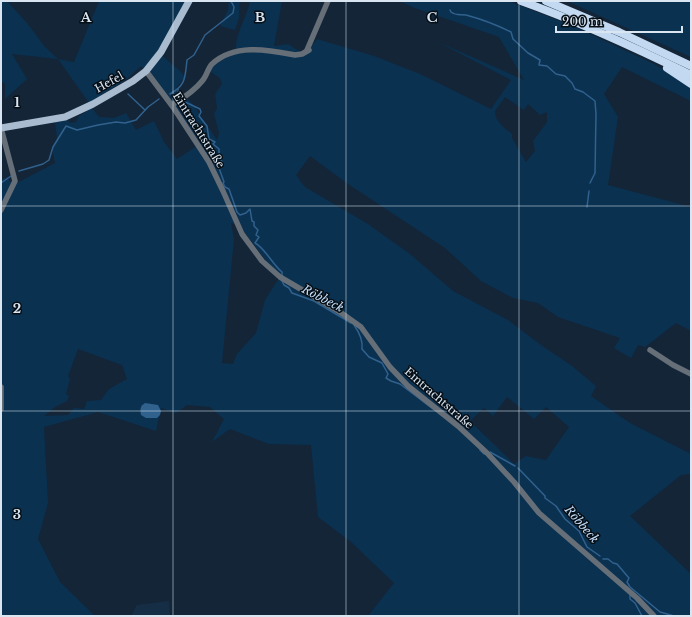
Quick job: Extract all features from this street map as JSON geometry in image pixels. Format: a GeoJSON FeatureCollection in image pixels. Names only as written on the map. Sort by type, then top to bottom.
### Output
{"type":"FeatureCollection","features":[{"type":"Feature","properties":{"kind":"highway"},"geometry":{"type":"LineString","coordinates":[[521,1],[691,66]]}},
{"type":"Feature","properties":{"kind":"highway"},"geometry":{"type":"LineString","coordinates":[[546,1],[572,11],[654,52],[691,75]]}},
{"type":"Feature","properties":{"kind":"highway"},"geometry":{"type":"LineString","coordinates":[[654,52],[677,55],[691,62]]}},
{"type":"Feature","properties":{"kind":"highway"},"geometry":{"type":"LineString","coordinates":[[654,52],[672,71],[691,84]]}},
{"type":"Feature","properties":{"kind":"main road","name":"Hefel"},"geometry":{"type":"LineString","coordinates":[[1,128],[55,119],[75,113],[133,82],[146,71],[165,46],[189,1]]}},
{"type":"Feature","properties":{"kind":"street"},"geometry":{"type":"LineString","coordinates":[[172,105],[203,80],[211,65],[218,59],[234,52],[247,50],[295,55],[302,54],[308,50],[328,1]]}},
{"type":"Feature","properties":{"kind":"street","name":"Eintrachtstraße"},"geometry":{"type":"LineString","coordinates":[[146,71],[172,105],[209,162],[242,234],[262,261],[280,277],[340,312],[361,327],[402,381],[458,426],[487,453],[539,513],[637,598],[654,616]]}},
{"type":"Feature","properties":{"kind":"street"},"geometry":{"type":"LineString","coordinates":[[1,128],[16,180],[1,210]]}},
{"type":"Feature","properties":{"kind":"street"},"geometry":{"type":"LineString","coordinates":[[650,350],[673,365],[691,374]]}},
{"type":"Feature","properties":{"kind":"street"},"geometry":{"type":"LineString","coordinates":[[1,387],[1,410]]}},
{"type":"Feature","properties":{"kind":"shaded area"},"geometry":{"type":"Polygon","coordinates":[[[1,1],[7,1],[27,23],[45,47],[58,59],[12,54],[27,79],[5,99],[5,83],[1,82],[1,1]]]}},
{"type":"Feature","properties":{"kind":"shaded area"},"geometry":{"type":"Polygon","coordinates":[[[99,1],[189,1],[160,54],[185,77],[176,88],[192,103],[217,140],[219,133],[214,114],[217,108],[215,94],[222,84],[220,78],[209,71],[216,62],[236,52],[237,40],[250,1],[282,1],[274,46],[288,44],[299,51],[307,53],[317,39],[374,56],[420,74],[491,109],[511,80],[438,42],[524,80],[499,37],[399,1],[508,1],[573,26],[654,64],[691,86],[691,101],[622,67],[604,94],[618,117],[608,185],[691,207],[691,331],[676,323],[645,347],[638,345],[631,358],[614,348],[620,338],[558,317],[538,303],[513,298],[481,281],[445,248],[348,184],[310,156],[296,175],[305,187],[368,224],[410,254],[453,291],[508,320],[572,366],[596,386],[591,396],[630,423],[691,454],[691,474],[681,475],[630,516],[691,574],[691,616],[368,616],[394,583],[350,541],[318,517],[311,445],[269,444],[230,429],[212,442],[224,419],[210,407],[187,405],[176,413],[161,408],[156,431],[98,412],[44,427],[48,503],[38,539],[60,582],[95,616],[1,616],[1,180],[7,177],[13,185],[55,163],[52,148],[57,138],[55,122],[67,120],[71,123],[76,122],[79,116],[92,108],[99,117],[114,118],[126,113],[136,130],[154,121],[164,142],[177,159],[200,144],[163,93],[141,66],[128,78],[89,103],[58,59],[74,62],[99,1]],[[505,97],[495,111],[496,118],[503,127],[512,134],[512,138],[526,162],[535,151],[533,141],[547,122],[547,112],[540,115],[528,104],[524,110],[505,97]],[[231,223],[234,239],[222,363],[233,364],[237,354],[256,333],[265,300],[281,275],[273,270],[239,225],[231,223]],[[78,349],[68,376],[70,379],[66,394],[69,396],[67,401],[55,407],[44,416],[68,415],[74,408],[84,409],[87,401],[101,400],[109,389],[127,379],[122,365],[78,349]],[[507,397],[493,416],[484,408],[470,421],[514,464],[526,456],[546,460],[569,427],[546,407],[534,419],[507,397]]]}},
{"type":"Feature","properties":{"kind":"shaded area"},"geometry":{"type":"Polygon","coordinates":[[[229,1],[240,1],[239,18],[235,30],[220,26],[228,10],[229,1]]]}},
{"type":"Feature","properties":{"kind":"shaded area"},"geometry":{"type":"Polygon","coordinates":[[[567,1],[691,1],[691,57],[567,1]]]}},
{"type":"Feature","properties":{"kind":"shaded area"},"geometry":{"type":"Polygon","coordinates":[[[145,403],[158,405],[161,411],[157,418],[146,418],[141,415],[140,411],[142,405],[145,403]]]}},
{"type":"Feature","properties":{"kind":"shaded area"},"geometry":{"type":"Polygon","coordinates":[[[169,601],[170,616],[131,616],[137,605],[169,601]]]}},
{"type":"Feature","properties":{"kind":"waterway"},"geometry":{"type":"LineString","coordinates":[[170,94],[182,84],[185,76],[187,60],[194,55],[205,35],[233,13],[234,7],[231,1]]}},
{"type":"Feature","properties":{"kind":"waterway"},"geometry":{"type":"LineString","coordinates":[[450,10],[455,14],[477,18],[511,32],[513,39],[528,53],[540,60],[539,65],[547,66],[556,74],[565,76],[572,83],[575,89],[583,92],[595,101],[595,173],[590,183]]}},
{"type":"Feature","properties":{"kind":"waterway"},"geometry":{"type":"LineString","coordinates":[[99,82],[112,86]]}},
{"type":"Feature","properties":{"kind":"waterway","name":"Röbbeck"},"geometry":{"type":"LineString","coordinates":[[178,89],[179,97]]}},
{"type":"Feature","properties":{"kind":"waterway"},"geometry":{"type":"LineString","coordinates":[[128,94],[145,110]]}},
{"type":"Feature","properties":{"kind":"waterway"},"geometry":{"type":"LineString","coordinates":[[19,171],[43,164],[49,160],[53,147],[66,126],[77,130],[98,125],[116,122],[125,123],[136,120],[148,107],[159,99]]}},
{"type":"Feature","properties":{"kind":"waterway","name":"Röbbeck"},"geometry":{"type":"LineString","coordinates":[[183,101],[200,109],[201,112],[199,116],[207,126],[209,139],[215,142],[213,144],[219,149],[219,155],[222,162],[219,168],[224,182],[223,183],[225,187],[229,189],[237,212],[240,215],[246,213],[250,209],[252,221],[258,230],[256,235],[259,237],[255,243],[262,248],[282,272],[282,277]]}},
{"type":"Feature","properties":{"kind":"waterway"},"geometry":{"type":"LineString","coordinates":[[1,183],[11,176]]}},
{"type":"Feature","properties":{"kind":"waterway"},"geometry":{"type":"LineString","coordinates":[[587,207],[589,191]]}},
{"type":"Feature","properties":{"kind":"waterway","name":"Röbbeck"},"geometry":{"type":"LineString","coordinates":[[282,281],[292,293],[314,301],[351,323]]}},
{"type":"Feature","properties":{"kind":"waterway","name":"Röbbeck"},"geometry":{"type":"LineString","coordinates":[[354,325],[358,331],[362,343],[362,349],[369,357],[382,363],[388,374],[386,378],[400,384],[433,409]]}},
{"type":"Feature","properties":{"kind":"waterway","name":"Röbbeck"},"geometry":{"type":"LineString","coordinates":[[480,450],[484,454]]}},
{"type":"Feature","properties":{"kind":"waterway","name":"Röbbeck"},"geometry":{"type":"LineString","coordinates":[[490,452],[515,466]]}},
{"type":"Feature","properties":{"kind":"waterway","name":"Röbbeck"},"geometry":{"type":"LineString","coordinates":[[518,468],[545,496],[545,498],[556,506],[565,519],[579,531],[587,547],[600,556]]}},
{"type":"Feature","properties":{"kind":"waterway","name":"Röbbeck"},"geometry":{"type":"LineString","coordinates":[[603,559],[608,559],[617,564],[629,578],[627,582],[630,587],[660,612],[674,616]]}},
{"type":"Feature","properties":{"kind":"waterway"},"geometry":{"type":"LineString","coordinates":[[630,595],[630,599],[635,603],[642,616]]}}]}
